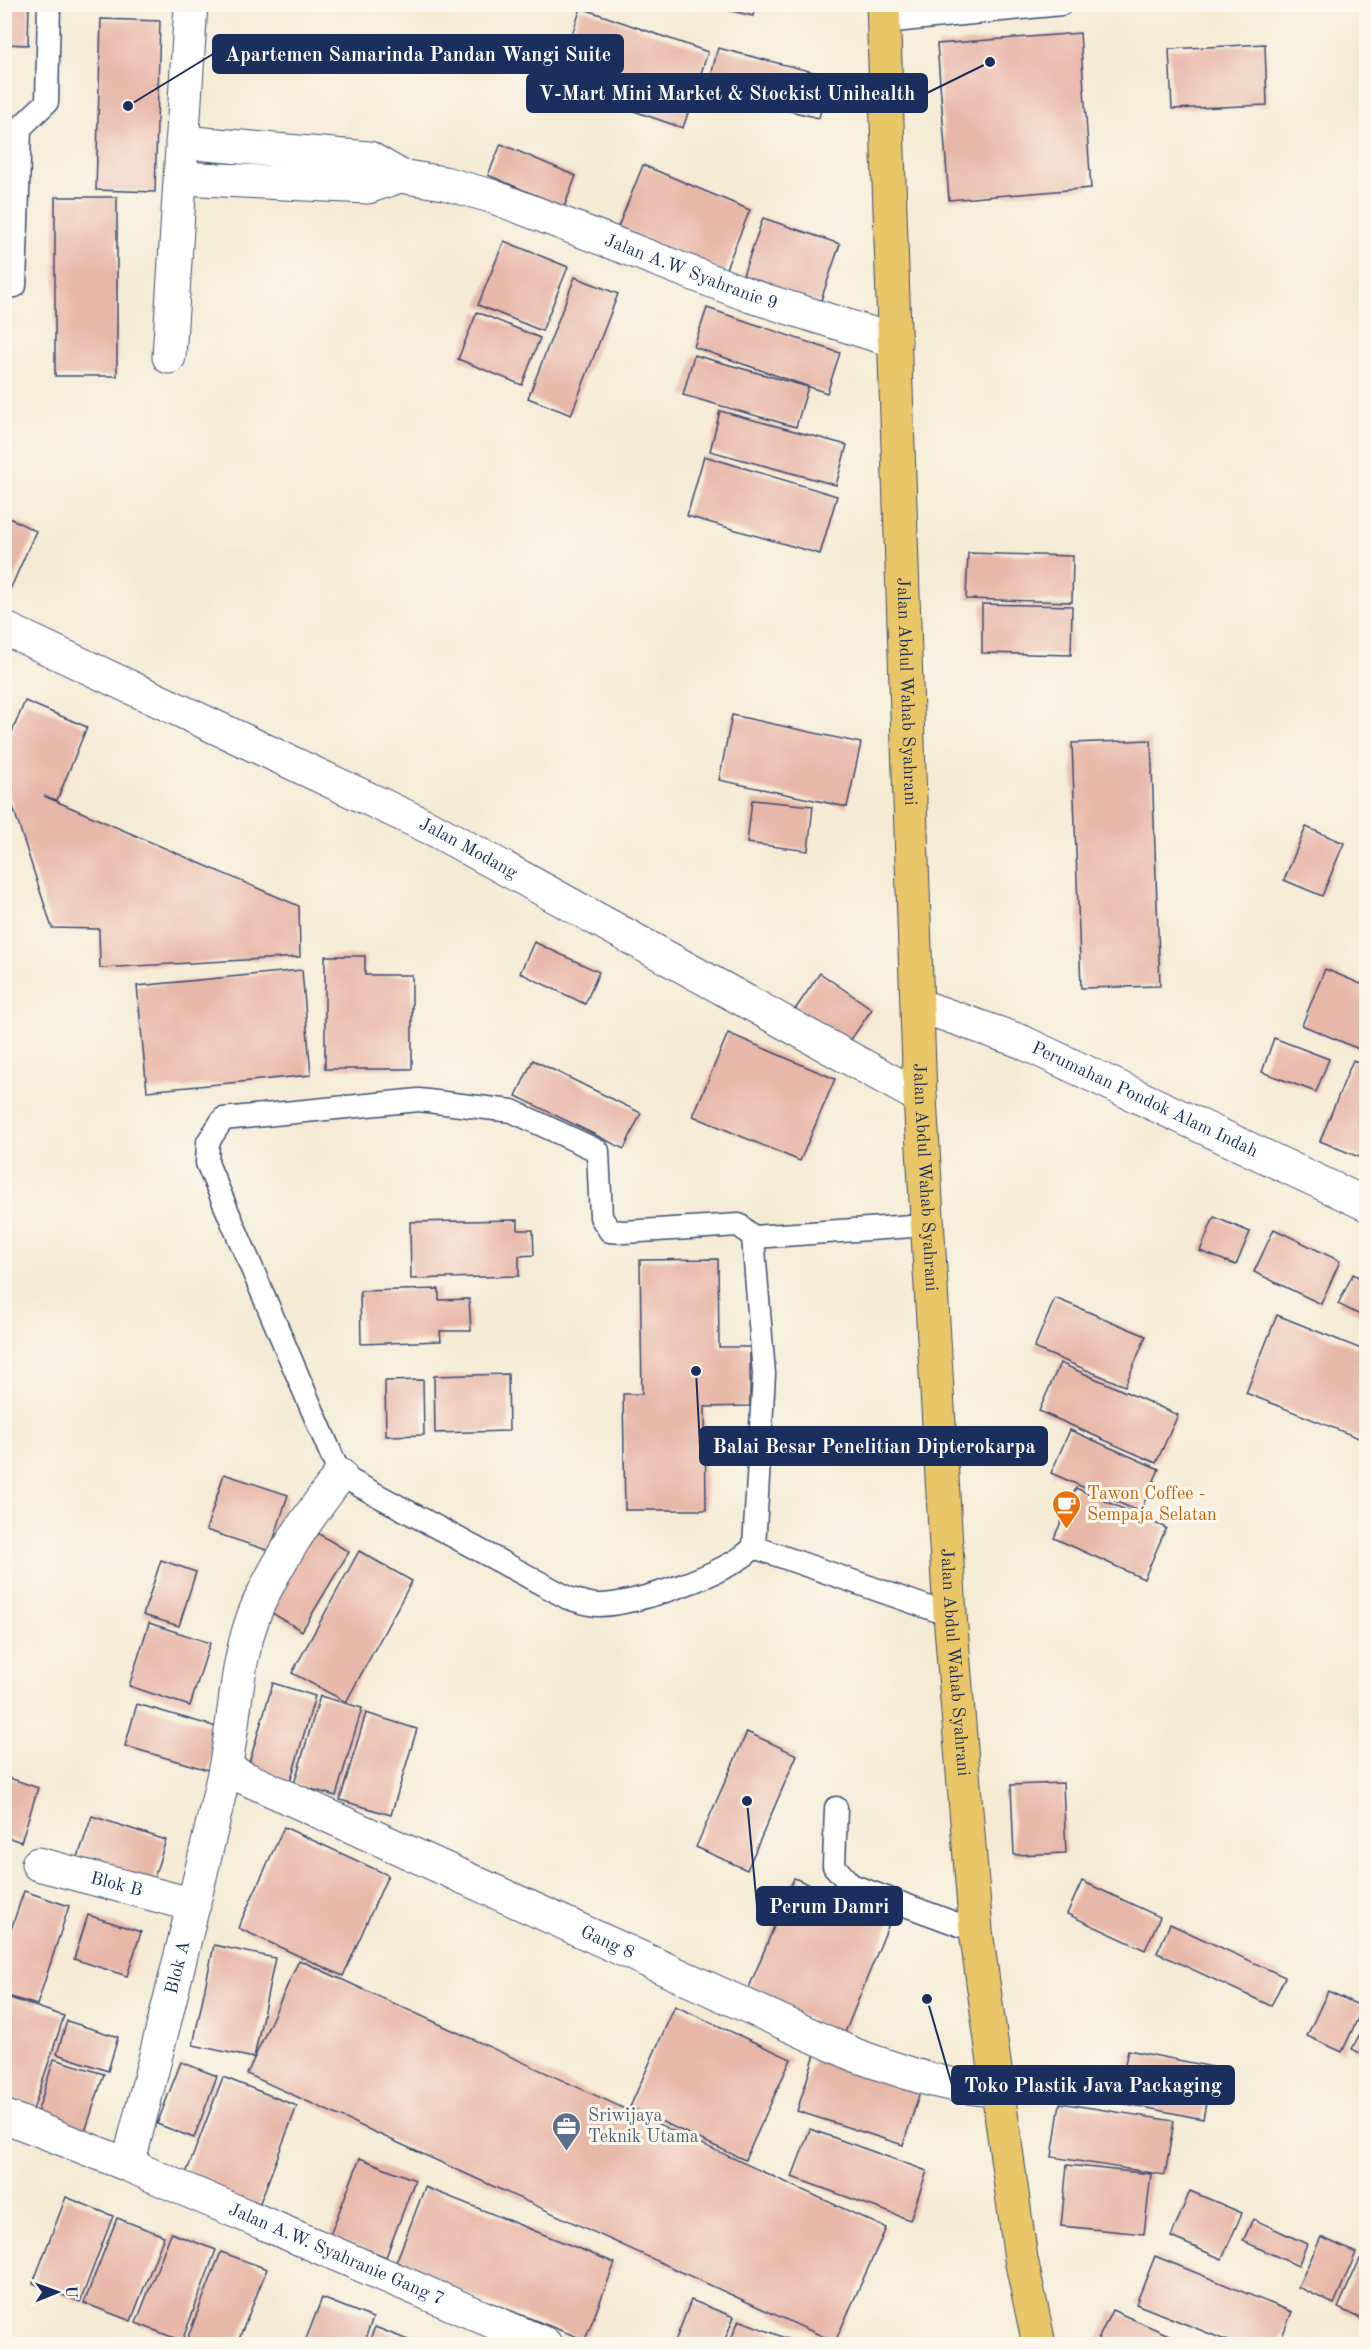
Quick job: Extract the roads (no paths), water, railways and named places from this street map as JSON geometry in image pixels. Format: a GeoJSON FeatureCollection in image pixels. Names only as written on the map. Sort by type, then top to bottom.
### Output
{"type":"FeatureCollection","features":[{"type":"Feature","properties":{"kind":"highway","name":"Jalan Abdul Wahab Syahrani"},"geometry":{"type":"LineString","coordinates":[[884,13],[920,1097],[950,1615],[976,1931],[1021,2259],[1039,2344]]}},
{"type":"Feature","properties":{"kind":"street"},"geometry":{"type":"LineString","coordinates":[[169,357],[191,4]]}},
{"type":"Feature","properties":{"kind":"street"},"geometry":{"type":"LineString","coordinates":[[182,142],[369,158],[400,176]]}},
{"type":"Feature","properties":{"kind":"street"},"geometry":{"type":"LineString","coordinates":[[181,178],[368,187],[400,176]]}},
{"type":"Feature","properties":{"kind":"street","name":"Jalan A.W Syahranie 9"},"geometry":{"type":"LineString","coordinates":[[400,176],[444,183],[491,196],[751,296],[895,341]]}},
{"type":"Feature","properties":{"kind":"street","name":"Jalan Modang"},"geometry":{"type":"LineString","coordinates":[[4,628],[435,830],[920,1097]]}},
{"type":"Feature","properties":{"kind":"street","name":"Perumahan Pondok Alam Indah"},"geometry":{"type":"LineString","coordinates":[[918,1005],[1020,1041],[1366,1204]]}},
{"type":"Feature","properties":{"kind":"street","name":"Blok A"},"geometry":{"type":"LineString","coordinates":[[128,2165],[195,1905],[225,1770],[243,1648],[257,1606],[300,1528],[340,1475]]}},
{"type":"Feature","properties":{"kind":"street","name":"Gang 8"},"geometry":{"type":"LineString","coordinates":[[225,1770],[855,2055],[929,2081],[969,2089],[998,2090]]}},
{"type":"Feature","properties":{"kind":"street","name":"Blok B"},"geometry":{"type":"LineString","coordinates":[[38,1864],[195,1905]]}},
{"type":"Feature","properties":{"kind":"street","name":"Jalan A.W. Syahranie Gang 7"},"geometry":{"type":"LineString","coordinates":[[4,2116],[128,2165],[545,2344]]}},
{"type":"Feature","properties":{"kind":"lane"},"geometry":{"type":"LineString","coordinates":[[4,287],[15,286],[20,128],[47,102],[49,4]]}},
{"type":"Feature","properties":{"kind":"lane"},"geometry":{"type":"LineString","coordinates":[[884,13],[1061,4]]}},
{"type":"Feature","properties":{"kind":"lane"},"geometry":{"type":"LineString","coordinates":[[753,1237],[764,1374],[754,1547],[743,1556],[678,1588],[601,1605],[584,1603],[568,1598],[340,1475],[207,1163],[208,1142],[222,1119],[419,1100],[512,1111],[598,1150],[601,1217],[610,1231],[739,1225],[753,1237],[927,1225]]}},
{"type":"Feature","properties":{"kind":"lane"},"geometry":{"type":"LineString","coordinates":[[754,1547],[950,1615]]}},
{"type":"Feature","properties":{"kind":"lane"},"geometry":{"type":"LineString","coordinates":[[836,1808],[834,1866],[851,1885],[976,1931]]}},
{"type":"Feature","properties":{"kind":"place","name":"V-Mart Mini Market & Stockist Unihealth"},"geometry":{"type":"Point","coordinates":[990,62]}},
{"type":"Feature","properties":{"kind":"place","name":"Apartemen Samarinda Pandan Wangi Suite"},"geometry":{"type":"Point","coordinates":[128,106]}},
{"type":"Feature","properties":{"kind":"place","name":"Balai Besar Penelitian Dipterokarpa"},"geometry":{"type":"Point","coordinates":[696,1371]}},
{"type":"Feature","properties":{"kind":"place","name":"Tawon Coffee - Sempaja Selatan"},"geometry":{"type":"Point","coordinates":[1066,1530]}},
{"type":"Feature","properties":{"kind":"place","name":"Perum Damri"},"geometry":{"type":"Point","coordinates":[747,1801]}},
{"type":"Feature","properties":{"kind":"place","name":"Toko Plastik Java Packaging"},"geometry":{"type":"Point","coordinates":[927,1999]}},
{"type":"Feature","properties":{"kind":"place","name":"Sriwijaya Teknik Utama"},"geometry":{"type":"Point","coordinates":[567,2152]}}]}
